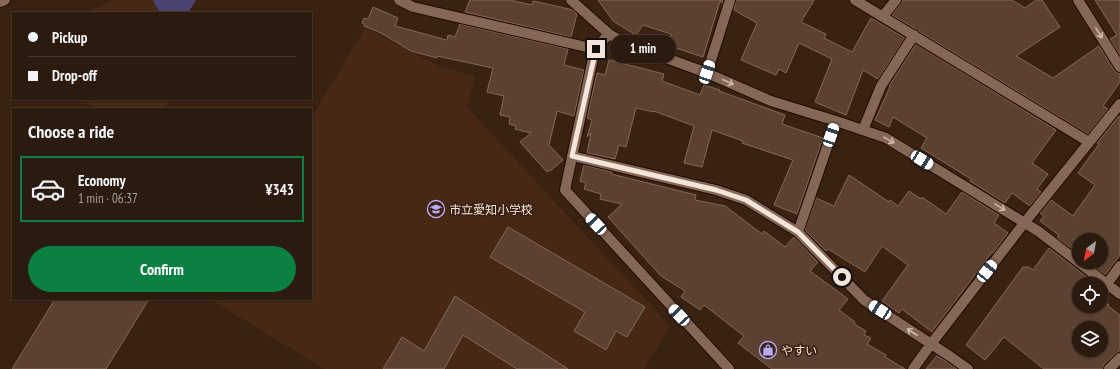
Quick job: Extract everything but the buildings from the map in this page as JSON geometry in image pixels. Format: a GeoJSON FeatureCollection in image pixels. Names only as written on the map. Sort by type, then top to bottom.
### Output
{"type":"FeatureCollection","features":[{"type":"Feature","properties":{"kind":"street"},"geometry":{"type":"LineString","coordinates":[[0,2],[5,0]]}},
{"type":"Feature","properties":{"kind":"street"},"geometry":{"type":"LineString","coordinates":[[399,0],[413,7],[596,49]]}},
{"type":"Feature","properties":{"kind":"street"},"geometry":{"type":"LineString","coordinates":[[571,0],[609,34],[625,43],[707,72],[772,101],[886,138],[1025,222],[1098,277]]}},
{"type":"Feature","properties":{"kind":"street"},"geometry":{"type":"LineString","coordinates":[[707,72],[730,0]]}},
{"type":"Feature","properties":{"kind":"street"},"geometry":{"type":"LineString","coordinates":[[855,0],[1089,142]]}},
{"type":"Feature","properties":{"kind":"street"},"geometry":{"type":"LineString","coordinates":[[883,16],[896,0]]}},
{"type":"Feature","properties":{"kind":"street"},"geometry":{"type":"LineString","coordinates":[[1078,0],[1120,66]]}},
{"type":"Feature","properties":{"kind":"street"},"geometry":{"type":"LineString","coordinates":[[609,34],[596,49],[565,190],[730,369]]}},
{"type":"Feature","properties":{"kind":"street"},"geometry":{"type":"LineString","coordinates":[[863,130],[881,86],[914,35]]}},
{"type":"Feature","properties":{"kind":"street"},"geometry":{"type":"LineString","coordinates":[[914,369],[930,344],[1025,222],[1120,104]]}},
{"type":"Feature","properties":{"kind":"street"},"geometry":{"type":"LineString","coordinates":[[798,232],[836,121]]}},
{"type":"Feature","properties":{"kind":"street"},"geometry":{"type":"LineString","coordinates":[[572,156],[716,190],[746,200],[798,232],[864,300],[968,369]]}},
{"type":"Feature","properties":{"kind":"street"},"geometry":{"type":"LineString","coordinates":[[1108,283],[1120,266]]}},
{"type":"Feature","properties":{"kind":"street"},"geometry":{"type":"LineString","coordinates":[[1108,285],[1120,294]]}},
{"type":"Feature","properties":{"kind":"street"},"geometry":{"type":"LineString","coordinates":[[1109,369],[1120,358]]}},
{"type":"Feature","properties":{"kind":"shaded area"},"geometry":{"type":"Polygon","coordinates":[[[113,0],[153,0],[159,12],[87,12],[113,0]]]}},
{"type":"Feature","properties":{"kind":"shaded area"},"geometry":{"type":"Polygon","coordinates":[[[153,0],[196,0],[189,12],[159,12],[153,0]]]}},
{"type":"Feature","properties":{"kind":"shaded area","name":"市立愛知小学校"},"geometry":{"type":"Polygon","coordinates":[[[365,28],[439,66],[475,76],[467,107],[670,326],[644,369],[324,369],[212,300],[312,300],[312,116],[365,28]]]}},
{"type":"Feature","properties":{"kind":"shaded area"},"geometry":{"type":"Polygon","coordinates":[[[169,100],[165,108],[97,108],[85,101],[169,100]]]}},
{"type":"Feature","properties":{"kind":"place","name":"市立愛知小学校"},"geometry":{"type":"Point","coordinates":[436,209]}},
{"type":"Feature","properties":{"kind":"place","name":"やすい"},"geometry":{"type":"Point","coordinates":[768,350]}},
{"type":"Feature","properties":{"kind":"route"},"geometry":{"type":"LineString","coordinates":[[596,49],[572,156],[716,190],[746,200],[798,232],[842,277]]}}]}
